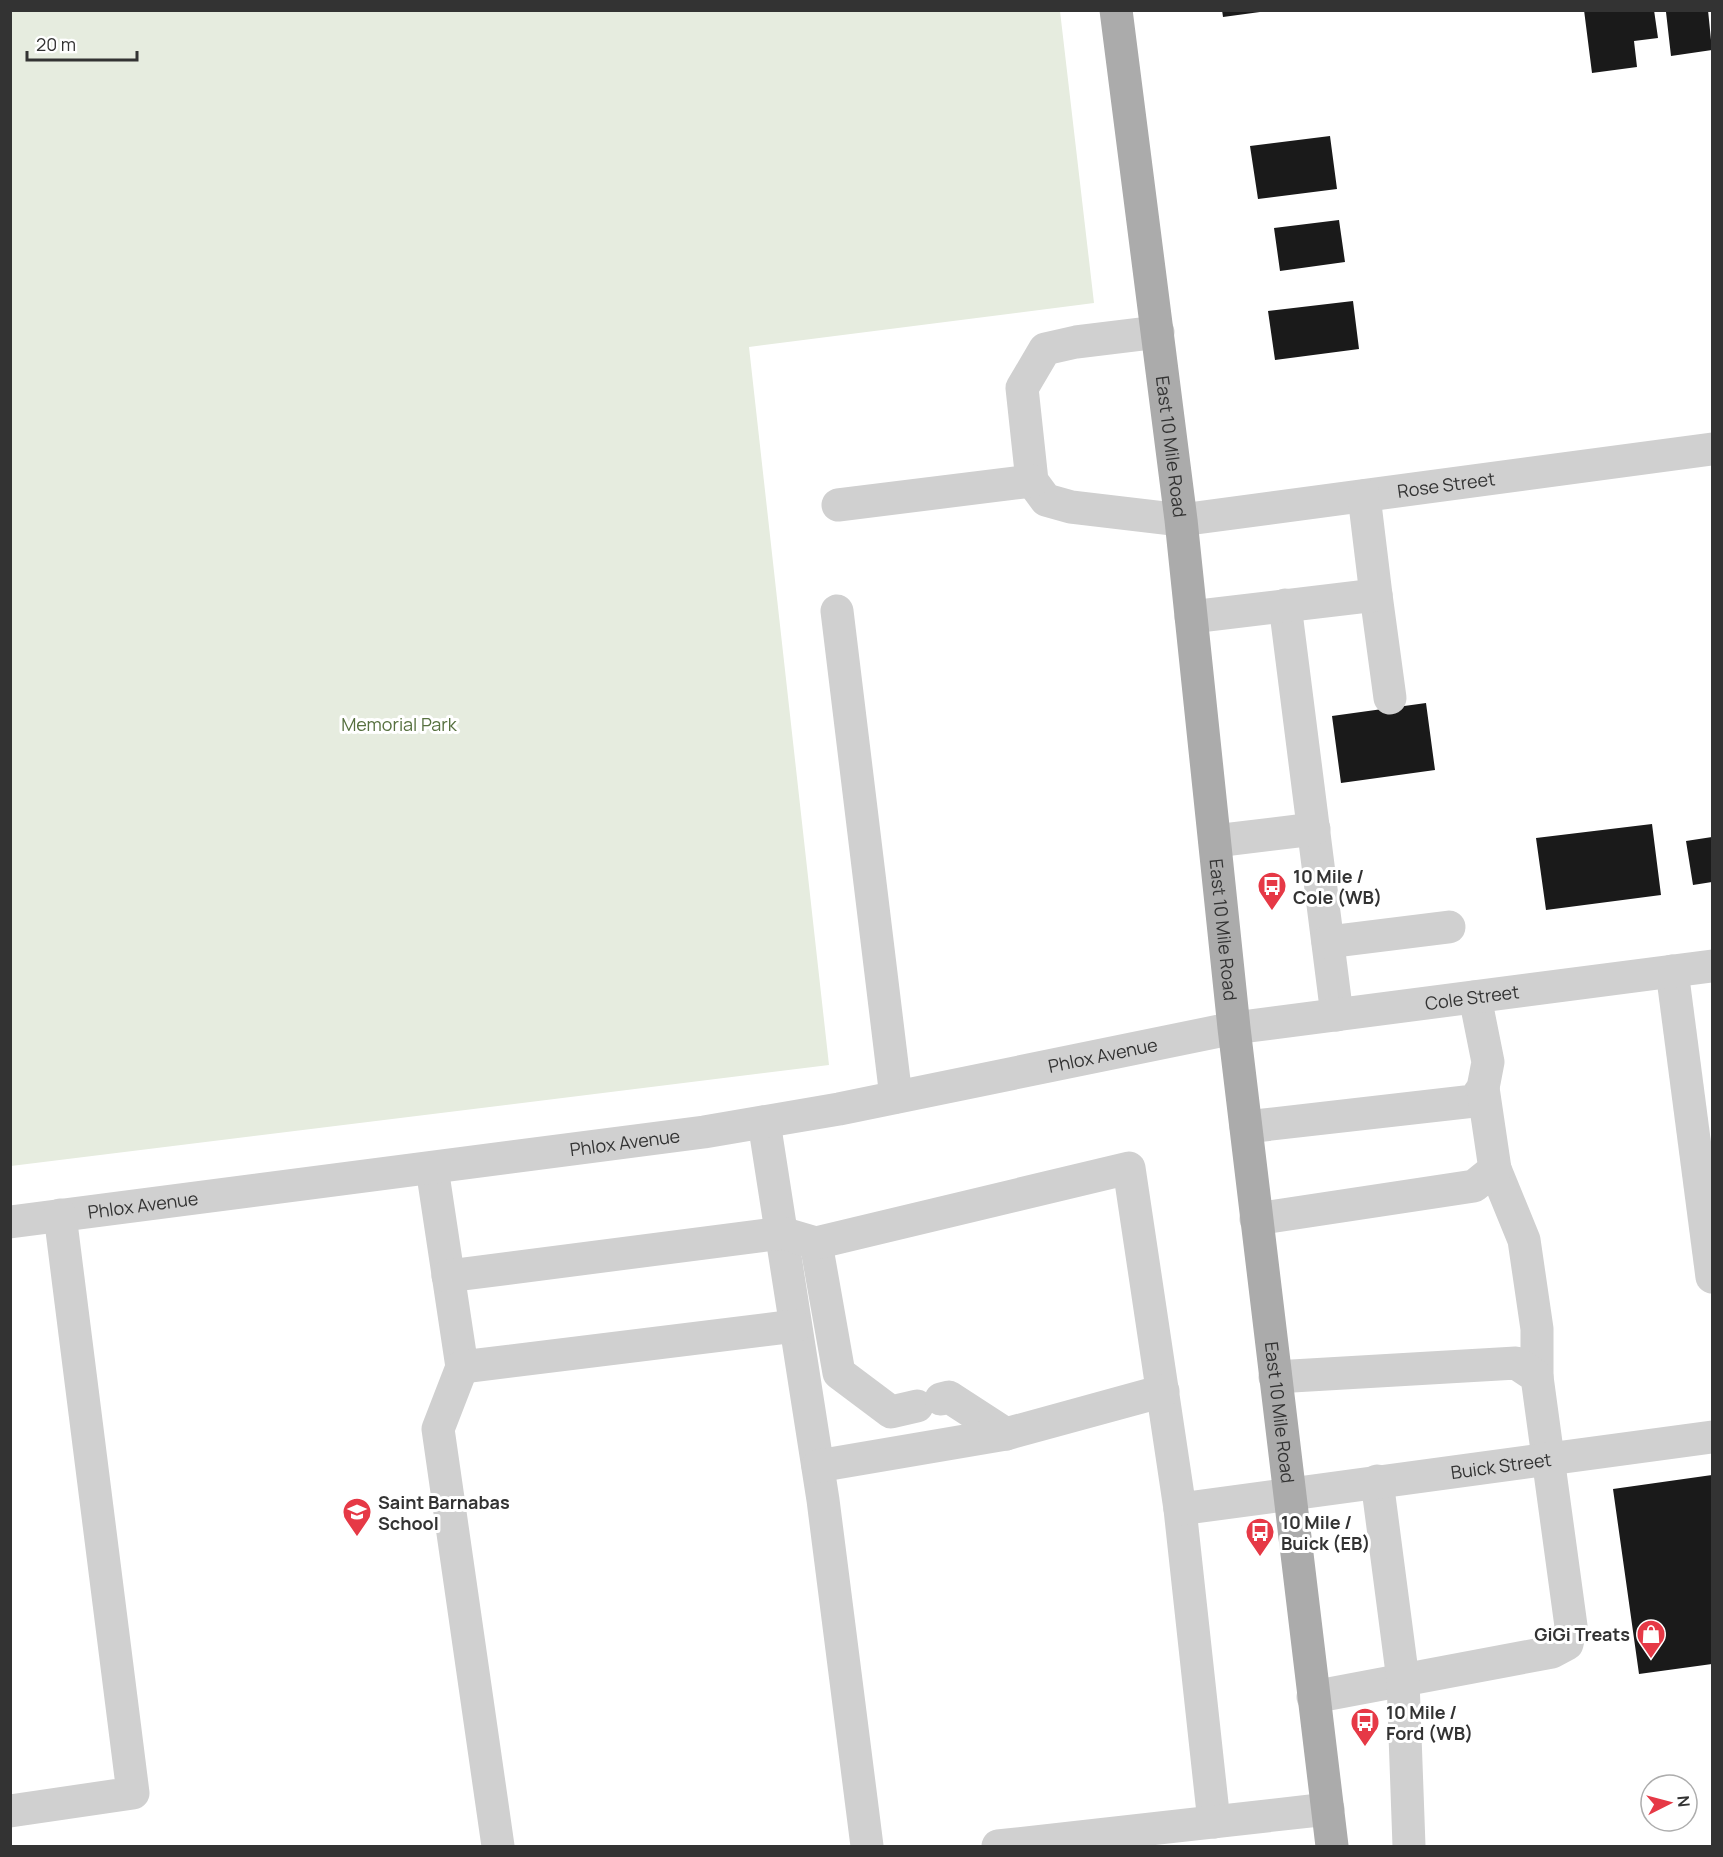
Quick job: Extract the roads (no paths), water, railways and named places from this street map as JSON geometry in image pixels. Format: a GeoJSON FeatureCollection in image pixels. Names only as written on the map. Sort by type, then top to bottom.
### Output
{"type":"FeatureCollection","features":[{"type":"Feature","properties":{"kind":"main road","name":"East 10 Mile Road"},"geometry":{"type":"LineString","coordinates":[[1116,10],[1181,520],[1234,1028],[1332,1846]]}},
{"type":"Feature","properties":{"kind":"street"},"geometry":{"type":"LineString","coordinates":[[838,505],[1032,481],[1022,388],[1045,350],[1076,342],[1158,332]]}},
{"type":"Feature","properties":{"kind":"street","name":"Rose Street"},"geometry":{"type":"LineString","coordinates":[[1032,481],[1046,500],[1071,507],[1181,520],[1713,449]]}},
{"type":"Feature","properties":{"kind":"street"},"geometry":{"type":"LineString","coordinates":[[1364,496],[1390,698]]}},
{"type":"Feature","properties":{"kind":"street"},"geometry":{"type":"LineString","coordinates":[[1191,617],[1376,595]]}},
{"type":"Feature","properties":{"kind":"street"},"geometry":{"type":"LineString","coordinates":[[1285,605],[1337,1015]]}},
{"type":"Feature","properties":{"kind":"street"},"geometry":{"type":"LineString","coordinates":[[837,611],[896,1097]]}},
{"type":"Feature","properties":{"kind":"street"},"geometry":{"type":"LineString","coordinates":[[1215,841],[1314,829]]}},
{"type":"Feature","properties":{"kind":"street"},"geometry":{"type":"LineString","coordinates":[[1328,942],[1449,927]]}},
{"type":"Feature","properties":{"kind":"street","name":"Cole Street"},"geometry":{"type":"LineString","coordinates":[[1234,1028],[1713,966]]}},
{"type":"Feature","properties":{"kind":"street"},"geometry":{"type":"LineString","coordinates":[[1672,971],[1713,1277]]}},
{"type":"Feature","properties":{"kind":"street"},"geometry":{"type":"LineString","coordinates":[[1313,1697],[1552,1652],[1567,1644],[1571,1626],[1537,1377],[1537,1329],[1524,1240],[1495,1169],[1483,1088],[1488,1062],[1476,997]]}},
{"type":"Feature","properties":{"kind":"street","name":"Phlox Avenue"},"geometry":{"type":"LineString","coordinates":[[10,1222],[704,1132],[896,1097],[1234,1028]]}},
{"type":"Feature","properties":{"kind":"street"},"geometry":{"type":"LineString","coordinates":[[1246,1127],[1474,1101],[1483,1088]]}},
{"type":"Feature","properties":{"kind":"street"},"geometry":{"type":"LineString","coordinates":[[764,1122],[818,1466],[867,1846]]}},
{"type":"Feature","properties":{"kind":"street"},"geometry":{"type":"LineString","coordinates":[[432,1167],[462,1366],[438,1430],[498,1846]]}},
{"type":"Feature","properties":{"kind":"street"},"geometry":{"type":"LineString","coordinates":[[448,1276],[782,1233],[816,1243],[1129,1168],[1180,1509],[1214,1822]]}},
{"type":"Feature","properties":{"kind":"street"},"geometry":{"type":"LineString","coordinates":[[1256,1219],[1474,1186],[1495,1169]]}},
{"type":"Feature","properties":{"kind":"street"},"geometry":{"type":"LineString","coordinates":[[10,1811],[133,1793],[60,1215]]}},
{"type":"Feature","properties":{"kind":"street"},"geometry":{"type":"LineString","coordinates":[[816,1243],[839,1373],[891,1412],[949,1397],[1006,1434]]}},
{"type":"Feature","properties":{"kind":"street"},"geometry":{"type":"LineString","coordinates":[[462,1366],[795,1326]]}},
{"type":"Feature","properties":{"kind":"street"},"geometry":{"type":"LineString","coordinates":[[1275,1377],[1516,1363],[1537,1377]]}},
{"type":"Feature","properties":{"kind":"street"},"geometry":{"type":"LineString","coordinates":[[818,1466],[1006,1434],[1163,1391]]}},
{"type":"Feature","properties":{"kind":"street","name":"Buick Street"},"geometry":{"type":"LineString","coordinates":[[1180,1509],[1713,1437]]}},
{"type":"Feature","properties":{"kind":"street"},"geometry":{"type":"LineString","coordinates":[[1377,1481],[1403,1680],[1409,1846]]}},
{"type":"Feature","properties":{"kind":"street"},"geometry":{"type":"LineString","coordinates":[[998,1846],[1328,1809]]}},
{"type":"Feature","properties":{"kind":"place","name":"10 Mile / Cole (WB)"},"geometry":{"type":"Point","coordinates":[1272,912]}},
{"type":"Feature","properties":{"kind":"place","name":"Saint Barnabas School"},"geometry":{"type":"Point","coordinates":[357,1538]}},
{"type":"Feature","properties":{"kind":"place","name":"10 Mile / Buick (EB)"},"geometry":{"type":"Point","coordinates":[1260,1558]}},
{"type":"Feature","properties":{"kind":"place","name":"GiGi Treats"},"geometry":{"type":"Point","coordinates":[1651,1660]}},
{"type":"Feature","properties":{"kind":"place","name":"10 Mile / Ford (WB)"},"geometry":{"type":"Point","coordinates":[1365,1748]}},
{"type":"Feature","properties":{"kind":"park label","name":"Memorial Park"},"geometry":{"type":"Point","coordinates":[399,724]}}]}
